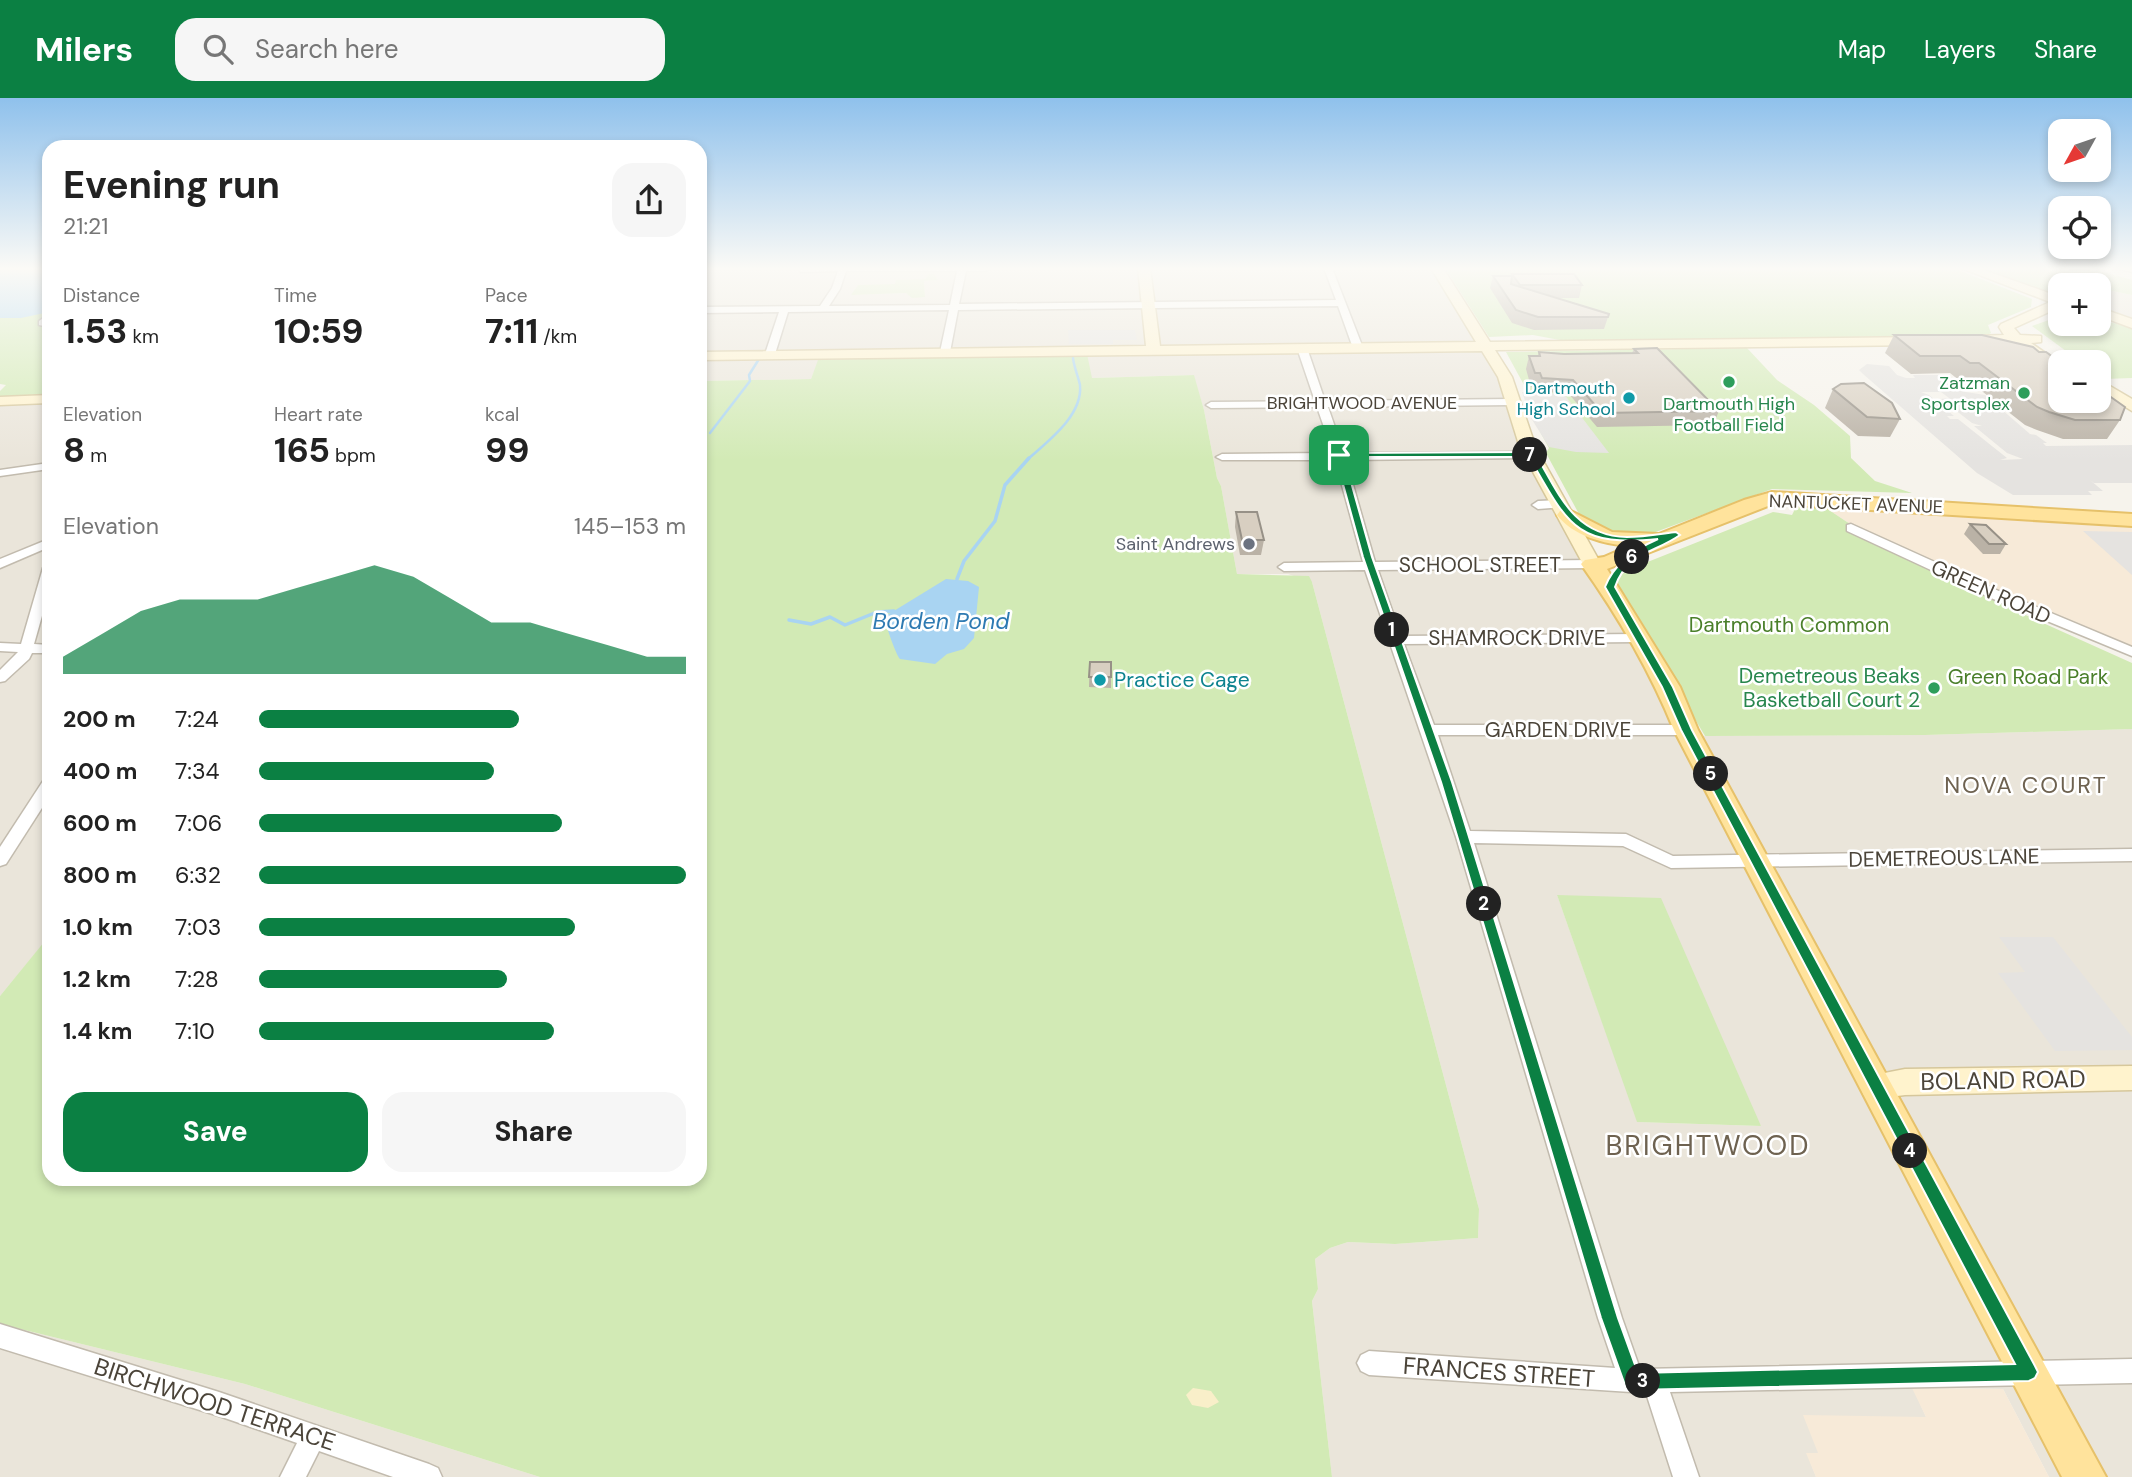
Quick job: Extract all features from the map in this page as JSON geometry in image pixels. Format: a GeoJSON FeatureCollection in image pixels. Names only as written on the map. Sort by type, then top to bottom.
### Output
{"type":"FeatureCollection","features":[{"type":"Feature","properties":{"kind":"main road"},"geometry":{"type":"LineString","coordinates":[[1151,332],[1153,349]]}},
{"type":"Feature","properties":{"kind":"main road"},"geometry":{"type":"LineString","coordinates":[[1479,332],[1505,377],[1532,455],[1592,564],[1610,587],[1668,687],[1686,730],[1757,858],[1874,1086],[2085,1477]]}},
{"type":"Feature","properties":{"kind":"main road"},"geometry":{"type":"LineString","coordinates":[[2009,332],[2048,361]]}},
{"type":"Feature","properties":{"kind":"main road"},"geometry":{"type":"LineString","coordinates":[[2033,332],[2036,339],[2051,350]]}},
{"type":"Feature","properties":{"kind":"main road"},"geometry":{"type":"LineString","coordinates":[[1959,340],[2036,339]]}},
{"type":"Feature","properties":{"kind":"main road"},"geometry":{"type":"LineString","coordinates":[[707,356],[1933,341]]}},
{"type":"Feature","properties":{"kind":"main road"},"geometry":{"type":"LineString","coordinates":[[2111,392],[2132,406]]}},
{"type":"Feature","properties":{"kind":"main road"},"geometry":{"type":"LineString","coordinates":[[2111,406],[2132,420]]}},
{"type":"Feature","properties":{"kind":"main road","name":"NANTUCKET AVENUE"},"geometry":{"type":"LineString","coordinates":[[1592,564],[1607,563],[1751,504],[1772,499],[2132,520]]}},
{"type":"Feature","properties":{"kind":"main road"},"geometry":{"type":"LineString","coordinates":[[1563,510],[1583,529],[1612,539],[1648,540],[1676,535]]}},
{"type":"Feature","properties":{"kind":"main road"},"geometry":{"type":"LineString","coordinates":[[1610,587],[1615,575],[1640,550]]}},
{"type":"Feature","properties":{"kind":"main road","name":"BOLAND ROAD"},"geometry":{"type":"LineString","coordinates":[[1874,1086],[1905,1082],[2132,1078]]}},
{"type":"Feature","properties":{"kind":"street"},"geometry":{"type":"LineString","coordinates":[[770,354],[777,332]]}},
{"type":"Feature","properties":{"kind":"street"},"geometry":{"type":"LineString","coordinates":[[945,352],[949,332]]}},
{"type":"Feature","properties":{"kind":"street"},"geometry":{"type":"LineString","coordinates":[[1352,332],[1358,348]]}},
{"type":"Feature","properties":{"kind":"street"},"geometry":{"type":"LineString","coordinates":[[1302,348],[1339,455],[1370,566],[1464,837],[1610,1318],[1643,1381],[1686,1477]]}},
{"type":"Feature","properties":{"kind":"street"},"geometry":{"type":"LineString","coordinates":[[0,401],[42,399]]}},
{"type":"Feature","properties":{"kind":"street","name":"BRIGHTWOOD AVENUE"},"geometry":{"type":"LineString","coordinates":[[1211,405],[1512,402]]}},
{"type":"Feature","properties":{"kind":"street"},"geometry":{"type":"LineString","coordinates":[[1222,457],[1532,455]]}},
{"type":"Feature","properties":{"kind":"street"},"geometry":{"type":"LineString","coordinates":[[0,473],[42,467]]}},
{"type":"Feature","properties":{"kind":"street"},"geometry":{"type":"LineString","coordinates":[[1538,505],[1563,510]]}},
{"type":"Feature","properties":{"kind":"street","name":"GREEN ROAD"},"geometry":{"type":"LineString","coordinates":[[1851,528],[1996,595],[2132,652]]}},
{"type":"Feature","properties":{"kind":"street"},"geometry":{"type":"LineString","coordinates":[[0,564],[42,546]]}},
{"type":"Feature","properties":{"kind":"street","name":"SCHOOL STREET"},"geometry":{"type":"LineString","coordinates":[[1284,567],[1592,564]]}},
{"type":"Feature","properties":{"kind":"street"},"geometry":{"type":"LineString","coordinates":[[0,678],[24,656],[42,591]]}},
{"type":"Feature","properties":{"kind":"street","name":"SHAMROCK DRIVE"},"geometry":{"type":"LineString","coordinates":[[1396,640],[1638,638]]}},
{"type":"Feature","properties":{"kind":"street"},"geometry":{"type":"LineString","coordinates":[[0,647],[42,649]]}},
{"type":"Feature","properties":{"kind":"street","name":"GARDEN DRIVE"},"geometry":{"type":"LineString","coordinates":[[1429,730],[1686,730]]}},
{"type":"Feature","properties":{"kind":"street"},"geometry":{"type":"LineString","coordinates":[[0,860],[42,796]]}},
{"type":"Feature","properties":{"kind":"street","name":"DEMETREOUS LANE"},"geometry":{"type":"LineString","coordinates":[[1464,837],[1626,840],[1671,862],[1757,858],[2132,855]]}},
{"type":"Feature","properties":{"kind":"street","name":"BIRCHWOOD TERRACE"},"geometry":{"type":"LineString","coordinates":[[0,1336],[219,1404],[429,1477]]}},
{"type":"Feature","properties":{"kind":"street","name":"FRANCES STREET"},"geometry":{"type":"LineString","coordinates":[[1369,1363],[1643,1381],[2132,1371]]}},
{"type":"Feature","properties":{"kind":"street"},"geometry":{"type":"LineString","coordinates":[[293,1477],[313,1437]]}},
{"type":"Feature","properties":{"kind":"shaded area","name":"BRIGHTWOOD"},"geometry":{"type":"Polygon","coordinates":[[[707,332],[1479,332],[1488,347],[1557,498],[1689,736],[1925,735],[2132,729],[2132,1477],[2049,1477],[2003,1389],[1913,1388],[1926,1417],[1819,1453],[1807,1453],[1816,1477],[1332,1477],[1312,1301],[1318,1289],[1315,1259],[1330,1248],[1348,1242],[1395,1244],[1478,1238],[1479,1209],[1312,582],[1288,574],[1237,574],[1221,486],[1217,478],[1204,410],[1193,375],[1092,378],[993,355],[819,360],[811,379],[707,381],[707,332]],[[1557,895],[1638,1122],[1761,1126],[1557,895]]]}},
{"type":"Feature","properties":{"kind":"shaded area"},"geometry":{"type":"Polygon","coordinates":[[[1068,332],[1135,332],[1137,340],[1113,340],[1113,344],[1069,344],[1068,332]]]}},
{"type":"Feature","properties":{"kind":"shaded area"},"geometry":{"type":"Polygon","coordinates":[[[1867,364],[1889,366],[1897,375],[1906,378],[1915,378],[1913,375],[1945,375],[1966,392],[1985,395],[2030,434],[2047,443],[2043,443],[2046,446],[2132,445],[2132,483],[2094,483],[2090,480],[2103,491],[2088,491],[2092,495],[2013,495],[1977,473],[1859,370],[1867,364]],[[1921,392],[1929,395],[1954,416],[1947,416],[1950,419],[1958,419],[2007,458],[2000,460],[2023,459],[2007,453],[1974,426],[1982,426],[1972,423],[1941,399],[1949,398],[1941,392],[1921,392]]]}},
{"type":"Feature","properties":{"kind":"shaded area"},"geometry":{"type":"Polygon","coordinates":[[[1522,392],[1564,394],[1609,453],[1576,452],[1549,447],[1531,418],[1522,392]]]}},
{"type":"Feature","properties":{"kind":"shaded area"},"geometry":{"type":"Polygon","coordinates":[[[42,396],[42,945],[0,996],[0,399],[42,396]]]}},
{"type":"Feature","properties":{"kind":"shaded area"},"geometry":{"type":"Polygon","coordinates":[[[1826,508],[2132,528],[2132,648],[1921,557],[1847,522],[1826,508]]]}},
{"type":"Feature","properties":{"kind":"shaded area"},"geometry":{"type":"Polygon","coordinates":[[[2083,531],[2132,532],[2132,575],[2083,531]]]}},
{"type":"Feature","properties":{"kind":"shaded area"},"geometry":{"type":"Polygon","coordinates":[[[1999,937],[2053,937],[2132,1037],[2132,1050],[2055,1051],[1998,973],[2025,972],[1999,937]]]}},
{"type":"Feature","properties":{"kind":"shaded area"},"geometry":{"type":"Polygon","coordinates":[[[0,1324],[245,1384],[540,1477],[0,1477],[0,1324]]]}},
{"type":"Feature","properties":{"kind":"shaded area"},"geometry":{"type":"Polygon","coordinates":[[[1912,1388],[2003,1389],[2049,1477],[1816,1477],[1806,1453],[1818,1453],[1803,1415],[1926,1417],[1912,1388]]]}},
{"type":"Feature","properties":{"kind":"green space"},"geometry":{"type":"Polygon","coordinates":[[[0,332],[42,332],[42,396],[0,399],[0,391],[6,385],[0,384],[0,332]]]}},
{"type":"Feature","properties":{"kind":"green space"},"geometry":{"type":"Polygon","coordinates":[[[1486,332],[1991,333],[1565,341],[1533,335],[1489,337],[1486,332]]]}},
{"type":"Feature","properties":{"kind":"green space"},"geometry":{"type":"Polygon","coordinates":[[[2041,332],[2048,332],[2048,336],[2111,336],[2111,332],[2132,332],[2132,378],[2111,379],[2111,350],[2065,350],[2041,332]]]}},
{"type":"Feature","properties":{"kind":"green space"},"geometry":{"type":"Polygon","coordinates":[[[1747,348],[1777,380],[1814,405],[1850,436],[1851,458],[1875,481],[1912,493],[1772,489],[1642,537],[1620,537],[1586,527],[1546,453],[1549,448],[1532,417],[1524,385],[1506,352],[1747,348]]]}},
{"type":"Feature","properties":{"kind":"green space"},"geometry":{"type":"Polygon","coordinates":[[[1087,354],[1092,378],[1194,375],[1221,486],[1237,574],[1309,576],[1312,582],[1479,1209],[1478,1238],[1395,1244],[1348,1242],[1330,1248],[1315,1259],[1318,1289],[1312,1301],[1332,1477],[540,1477],[245,1384],[0,1324],[0,996],[42,945],[42,1186],[707,1186],[707,381],[811,379],[818,360],[1087,354]]]}},
{"type":"Feature","properties":{"kind":"green space","name":"Dartmouth Common"},"geometry":{"type":"Polygon","coordinates":[[[1792,507],[1826,508],[1847,522],[2030,606],[2021,613],[2132,663],[2132,729],[1925,735],[1705,736],[1615,584],[1622,574],[1630,569],[1773,512],[1792,515],[1792,507]]]}},
{"type":"Feature","properties":{"kind":"green space"},"geometry":{"type":"Polygon","coordinates":[[[1557,895],[1661,898],[1761,1126],[1637,1122],[1557,895]]]}},
{"type":"Feature","properties":{"kind":"sand"},"geometry":{"type":"Polygon","coordinates":[[[1193,1388],[1211,1391],[1219,1402],[1208,1408],[1192,1405],[1186,1395],[1193,1388]]]}},
{"type":"Feature","properties":{"kind":"water","name":"Borden Pond"},"geometry":{"type":"Polygon","coordinates":[[[946,579],[968,581],[979,587],[974,638],[964,649],[947,654],[935,664],[900,659],[884,617],[946,579]]]}},
{"type":"Feature","properties":{"kind":"building"},"geometry":{"type":"Polygon","coordinates":[[[1894,335],[1982,335],[2046,352],[2048,412],[2037,407],[1979,363],[1970,363],[1960,356],[1920,356],[1894,335]]]}},
{"type":"Feature","properties":{"kind":"building","name":"Dartmouth High School"},"geometry":{"type":"Polygon","coordinates":[[[1657,348],[1719,411],[1602,413],[1573,380],[1542,378],[1540,373],[1535,373],[1529,356],[1540,356],[1539,352],[1638,353],[1634,349],[1657,348]]]}},
{"type":"Feature","properties":{"kind":"building"},"geometry":{"type":"Polygon","coordinates":[[[1864,383],[1892,403],[1900,419],[1867,417],[1833,389],[1841,384],[1864,383]]]}},
{"type":"Feature","properties":{"kind":"building"},"geometry":{"type":"Polygon","coordinates":[[[2111,397],[2125,407],[2120,420],[2075,420],[2052,413],[2111,413],[2111,397]]]}},
{"type":"Feature","properties":{"kind":"building"},"geometry":{"type":"Polygon","coordinates":[[[1236,512],[1257,512],[1264,540],[1242,540],[1236,512]]]}},
{"type":"Feature","properties":{"kind":"building"},"geometry":{"type":"Polygon","coordinates":[[[1970,524],[1986,525],[2006,544],[1989,544],[1970,524]]]}},
{"type":"Feature","properties":{"kind":"building"},"geometry":{"type":"Polygon","coordinates":[[[1090,662],[1111,662],[1111,677],[1089,677],[1090,662]]]}},
{"type":"Feature","properties":{"kind":"waterway"},"geometry":{"type":"LineString","coordinates":[[1028,459],[1053,437],[1076,407],[1080,385],[1073,358]]}},
{"type":"Feature","properties":{"kind":"waterway"},"geometry":{"type":"LineString","coordinates":[[710,433],[750,381],[749,375],[759,359]]}},
{"type":"Feature","properties":{"kind":"waterway"},"geometry":{"type":"LineString","coordinates":[[957,579],[964,561],[995,521],[1005,485],[1028,459]]}},
{"type":"Feature","properties":{"kind":"waterway"},"geometry":{"type":"LineString","coordinates":[[789,620],[811,624],[830,617],[845,625],[877,612],[894,611]]}},
{"type":"Feature","properties":{"kind":"place","name":"Dartmouth High Football Field"},"geometry":{"type":"Point","coordinates":[1729,382]}},
{"type":"Feature","properties":{"kind":"place","name":"Zatzman Sportsplex"},"geometry":{"type":"Point","coordinates":[2024,393]}},
{"type":"Feature","properties":{"kind":"place","name":"Dartmouth High School"},"geometry":{"type":"Point","coordinates":[1629,398]}},
{"type":"Feature","properties":{"kind":"place","name":"Saint Andrews"},"geometry":{"type":"Point","coordinates":[1249,544]}},
{"type":"Feature","properties":{"kind":"place","name":"Practice Cage"},"geometry":{"type":"Point","coordinates":[1100,680]}},
{"type":"Feature","properties":{"kind":"place","name":"Demetreous Beaks Basketball Court 2"},"geometry":{"type":"Point","coordinates":[1934,688]}},
{"type":"Feature","properties":{"kind":"district","name":"NOVA COURT"},"geometry":{"type":"Point","coordinates":[2026,785]}},
{"type":"Feature","properties":{"kind":"district","name":"BRIGHTWOOD"},"geometry":{"type":"Point","coordinates":[1708,1145]}},
{"type":"Feature","properties":{"kind":"route"},"geometry":{"type":"LineString","coordinates":[[1339,455],[1532,455],[1567,515],[1583,529],[1612,539],[1625,540],[1648,540],[1676,535],[1640,550],[1612,578],[1610,587],[1668,687],[1686,730],[1750,845],[1874,1086],[2029,1372],[1632,1381],[1610,1318],[1447,782],[1367,557],[1339,455]]}},
{"type":"Feature","properties":{"kind":"park label","name":"Green Road Park"},"geometry":{"type":"Point","coordinates":[2028,677]}}]}
